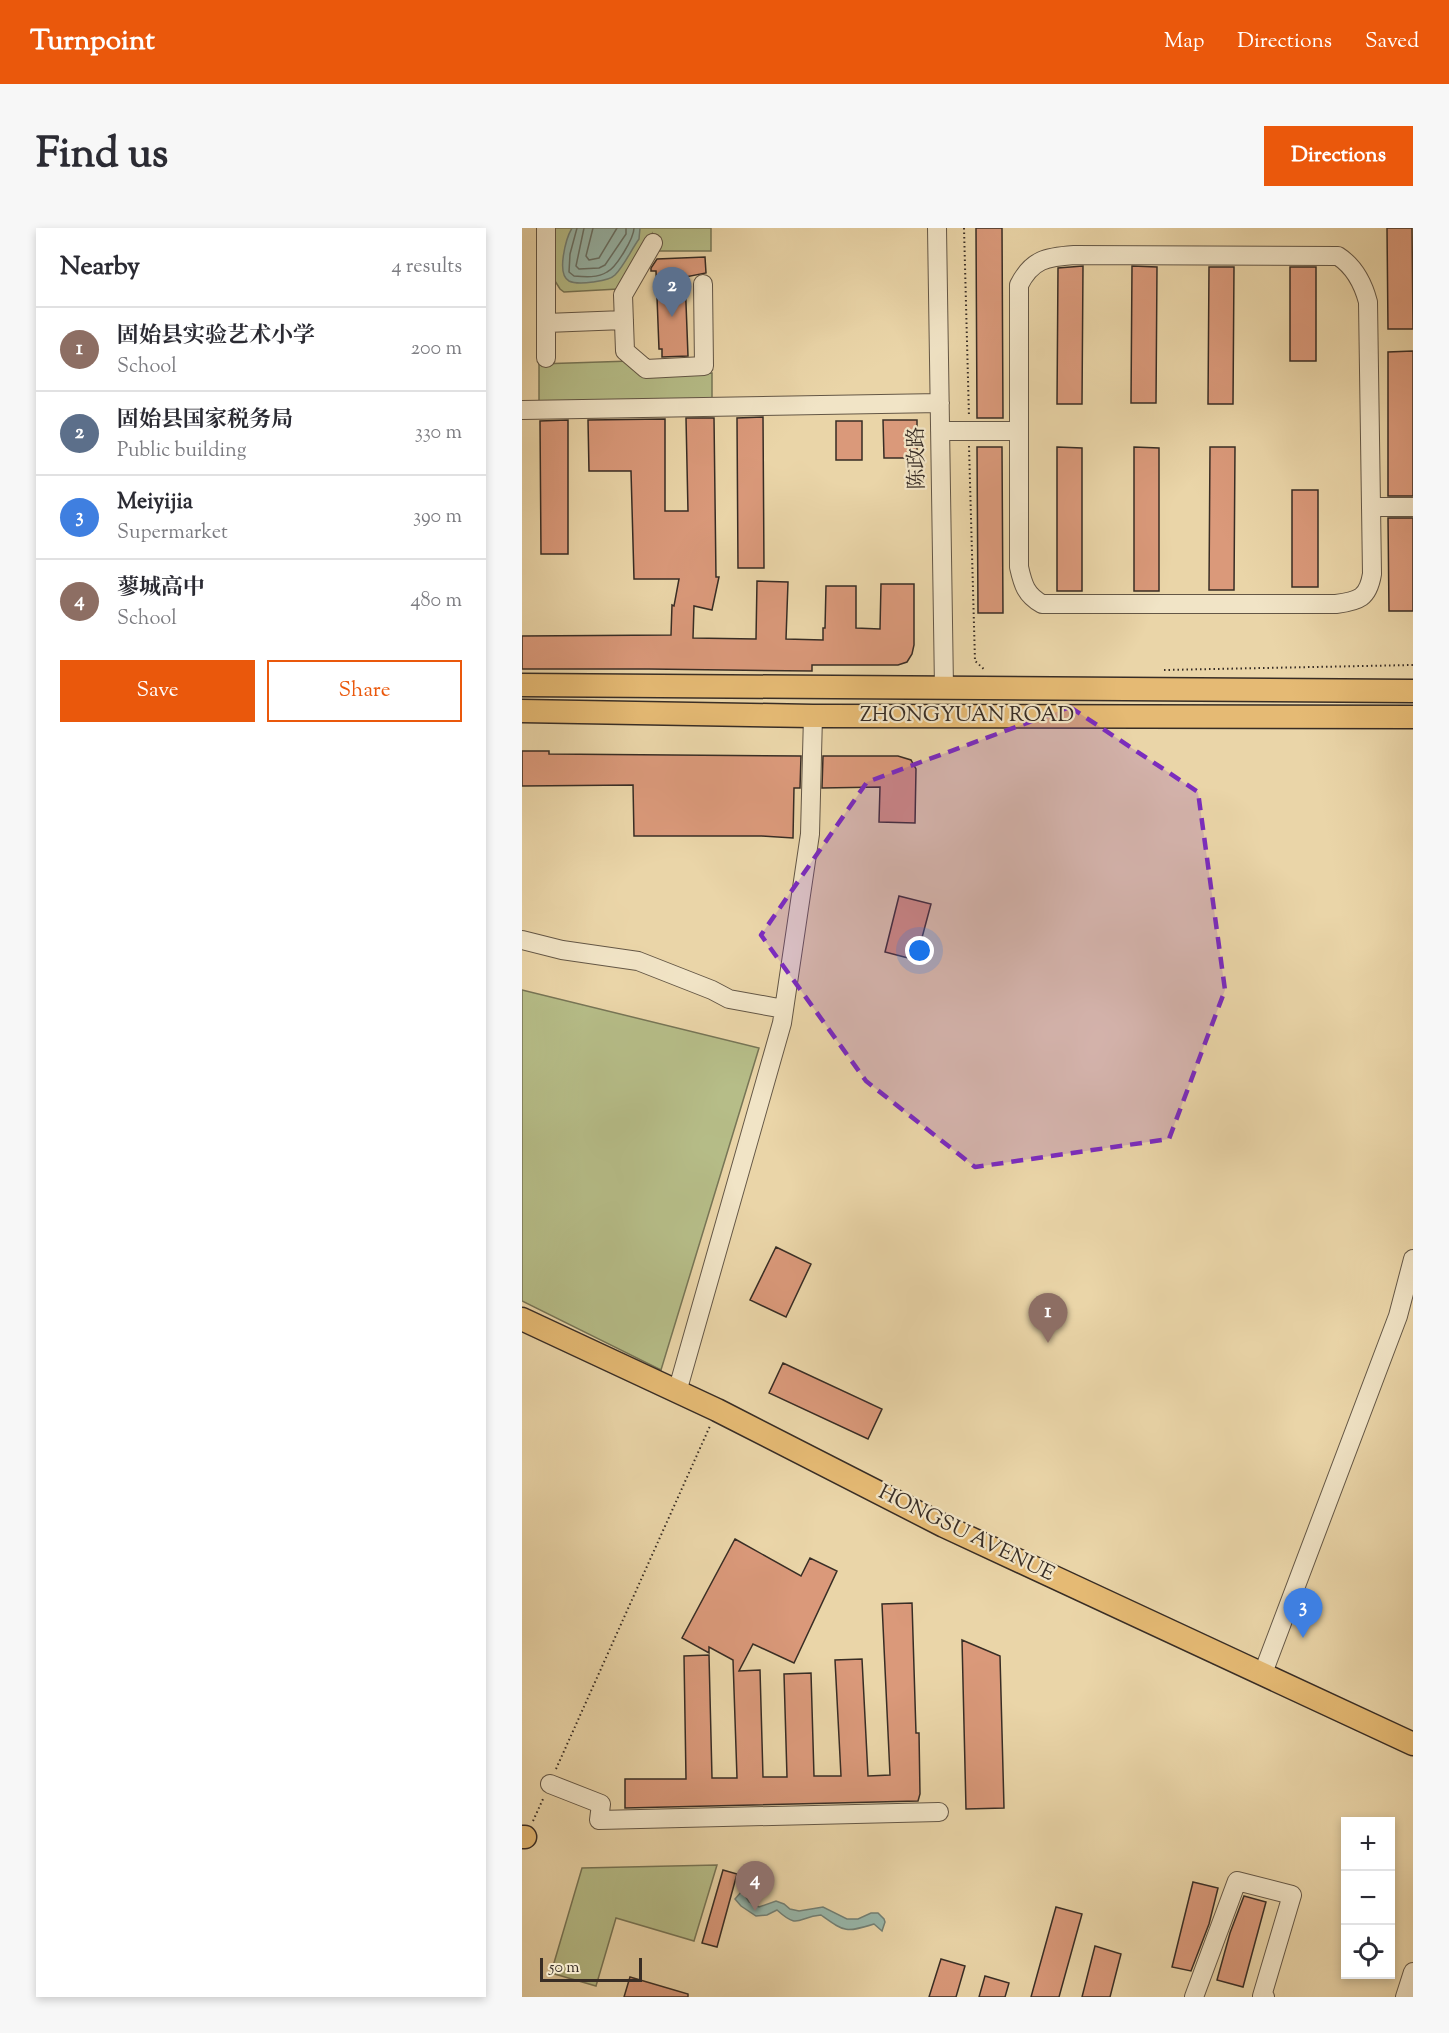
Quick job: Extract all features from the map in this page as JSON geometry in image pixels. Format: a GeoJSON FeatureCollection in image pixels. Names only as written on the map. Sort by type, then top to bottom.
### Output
{"type":"FeatureCollection","features":[{"type":"Feature","properties":{"kind":"main road","name":"ZHONGYUAN ROAD"},"geometry":{"type":"LineString","coordinates":[[522,685],[1413,690]]}},
{"type":"Feature","properties":{"kind":"main road","name":"ZHONGYUAN ROAD"},"geometry":{"type":"LineString","coordinates":[[522,711],[813,716],[1413,717]]}},
{"type":"Feature","properties":{"kind":"main road","name":"HONGSU AVENUE"},"geometry":{"type":"LineString","coordinates":[[522,1319],[717,1410],[944,1526],[1413,1744]]}},
{"type":"Feature","properties":{"kind":"street"},"geometry":{"type":"LineString","coordinates":[[546,228],[546,358]]}},
{"type":"Feature","properties":{"kind":"street","name":"陈政路"},"geometry":{"type":"LineString","coordinates":[[937,228],[944,688]]}},
{"type":"Feature","properties":{"kind":"street"},"geometry":{"type":"LineString","coordinates":[[653,243],[623,295],[625,351],[646,369],[704,366],[703,284]]}},
{"type":"Feature","properties":{"kind":"street"},"geometry":{"type":"LineString","coordinates":[[1074,255],[1338,256],[1348,262],[1364,287],[1368,302],[1371,507],[1372,574],[1370,585],[1368,592],[1348,602],[1042,604],[1031,598],[1023,585],[1019,567],[1019,285],[1025,274],[1034,264],[1050,256],[1074,255]]}},
{"type":"Feature","properties":{"kind":"street"},"geometry":{"type":"LineString","coordinates":[[546,323],[624,320]]}},
{"type":"Feature","properties":{"kind":"street"},"geometry":{"type":"LineString","coordinates":[[522,410],[940,403]]}},
{"type":"Feature","properties":{"kind":"street"},"geometry":{"type":"LineString","coordinates":[[940,431],[1019,431]]}},
{"type":"Feature","properties":{"kind":"street"},"geometry":{"type":"LineString","coordinates":[[1371,507],[1413,507]]}},
{"type":"Feature","properties":{"kind":"street"},"geometry":{"type":"LineString","coordinates":[[677,1392],[782,1023],[810,834],[813,716]]}},
{"type":"Feature","properties":{"kind":"street"},"geometry":{"type":"LineString","coordinates":[[522,940],[562,950],[638,961],[729,999],[784,1009]]}},
{"type":"Feature","properties":{"kind":"street"},"geometry":{"type":"LineString","coordinates":[[1263,1673],[1398,1316],[1413,1259]]}},
{"type":"Feature","properties":{"kind":"street"},"geometry":{"type":"LineString","coordinates":[[550,1784],[601,1804],[599,1820],[939,1812]]}},
{"type":"Feature","properties":{"kind":"street"},"geometry":{"type":"LineString","coordinates":[[1194,1997],[1237,1881],[1292,1895],[1262,1996],[1265,1997]]}},
{"type":"Feature","properties":{"kind":"street"},"geometry":{"type":"LineString","coordinates":[[1405,1997],[1413,1972]]}},
{"type":"Feature","properties":{"kind":"path"},"geometry":{"type":"LineString","coordinates":[[964,228],[975,661],[986,671]]}},
{"type":"Feature","properties":{"kind":"path"},"geometry":{"type":"LineString","coordinates":[[1161,670],[1413,665]]}},
{"type":"Feature","properties":{"kind":"path"},"geometry":{"type":"LineString","coordinates":[[524,1837],[638,1591],[717,1410]]}},
{"type":"Feature","properties":{"kind":"highlighted area"},"geometry":{"type":"Polygon","coordinates":[[[1070,707],[1198,792],[1225,990],[1169,1139],[975,1167],[866,1081],[761,935],[867,782],[1070,707]]]}},
{"type":"Feature","properties":{"kind":"green space"},"geometry":{"type":"Polygon","coordinates":[[[555,228],[711,228],[711,251],[653,251],[652,234],[618,289],[564,292],[555,281],[555,228]]]}},
{"type":"Feature","properties":{"kind":"green space"},"geometry":{"type":"Polygon","coordinates":[[[631,361],[644,374],[712,373],[712,402],[539,404],[539,364],[631,361]]]}},
{"type":"Feature","properties":{"kind":"green space"},"geometry":{"type":"Polygon","coordinates":[[[522,990],[759,1048],[661,1370],[522,1301],[522,990]]]}},
{"type":"Feature","properties":{"kind":"green space"},"geometry":{"type":"Polygon","coordinates":[[[717,1865],[694,1941],[616,1918],[596,1986],[551,1973],[582,1868],[717,1865]]]}},
{"type":"Feature","properties":{"kind":"water"},"geometry":{"type":"Polygon","coordinates":[[[572,228],[640,228],[639,239],[615,275],[605,280],[574,283],[565,277],[563,271],[565,247],[572,228]]]}},
{"type":"Feature","properties":{"kind":"water"},"geometry":{"type":"Polygon","coordinates":[[[742,1891],[749,1902],[759,1907],[776,1901],[799,1911],[823,1907],[847,1919],[858,1919],[871,1913],[878,1913],[885,1922],[882,1931],[874,1924],[851,1930],[835,1925],[821,1915],[794,1921],[777,1910],[767,1915],[756,1916],[735,1899],[742,1891]]]}},
{"type":"Feature","properties":{"kind":"building"},"geometry":{"type":"Polygon","coordinates":[[[976,228],[1002,228],[1003,418],[977,418],[976,228]]]}},
{"type":"Feature","properties":{"kind":"building"},"geometry":{"type":"Polygon","coordinates":[[[1387,228],[1412,228],[1413,329],[1388,329],[1387,228]]]}},
{"type":"Feature","properties":{"kind":"building"},"geometry":{"type":"Polygon","coordinates":[[[705,257],[706,273],[685,277],[688,356],[662,357],[662,349],[659,349],[656,271],[651,271],[651,268],[657,259],[705,257]]]}},
{"type":"Feature","properties":{"kind":"building"},"geometry":{"type":"Polygon","coordinates":[[[1083,266],[1082,404],[1057,404],[1058,268],[1083,266]]]}},
{"type":"Feature","properties":{"kind":"building"},"geometry":{"type":"Polygon","coordinates":[[[1132,266],[1157,267],[1156,403],[1131,403],[1132,266]]]}},
{"type":"Feature","properties":{"kind":"building"},"geometry":{"type":"Polygon","coordinates":[[[1209,267],[1234,267],[1233,404],[1208,404],[1209,267]]]}},
{"type":"Feature","properties":{"kind":"building"},"geometry":{"type":"Polygon","coordinates":[[[1290,267],[1316,267],[1316,361],[1290,361],[1290,267]]]}},
{"type":"Feature","properties":{"kind":"building"},"geometry":{"type":"Polygon","coordinates":[[[1413,351],[1413,496],[1388,496],[1388,352],[1413,351]]]}},
{"type":"Feature","properties":{"kind":"building"},"geometry":{"type":"Polygon","coordinates":[[[763,417],[764,568],[738,568],[737,418],[763,417]]]}},
{"type":"Feature","properties":{"kind":"building"},"geometry":{"type":"Polygon","coordinates":[[[686,418],[714,418],[716,577],[719,577],[712,610],[694,606],[693,638],[756,639],[757,581],[788,582],[786,639],[823,640],[826,586],[856,586],[856,628],[880,629],[881,584],[914,584],[914,645],[907,662],[898,665],[812,665],[812,671],[522,669],[522,636],[671,635],[672,605],[674,606],[679,579],[634,579],[631,471],[589,471],[588,420],[665,419],[665,511],[688,511],[686,418]]]}},
{"type":"Feature","properties":{"kind":"building"},"geometry":{"type":"Polygon","coordinates":[[[568,420],[568,554],[541,554],[540,421],[568,420]]]}},
{"type":"Feature","properties":{"kind":"building"},"geometry":{"type":"Polygon","coordinates":[[[883,420],[917,420],[917,458],[884,458],[883,420]]]}},
{"type":"Feature","properties":{"kind":"building"},"geometry":{"type":"Polygon","coordinates":[[[836,421],[862,421],[862,460],[836,460],[836,421]]]}},
{"type":"Feature","properties":{"kind":"building"},"geometry":{"type":"Polygon","coordinates":[[[977,447],[1002,447],[1003,613],[978,613],[977,447]]]}},
{"type":"Feature","properties":{"kind":"building"},"geometry":{"type":"Polygon","coordinates":[[[1057,447],[1082,448],[1082,591],[1057,591],[1057,447]]]}},
{"type":"Feature","properties":{"kind":"building"},"geometry":{"type":"Polygon","coordinates":[[[1134,447],[1159,448],[1159,591],[1134,591],[1134,447]]]}},
{"type":"Feature","properties":{"kind":"building"},"geometry":{"type":"Polygon","coordinates":[[[1210,447],[1235,447],[1234,590],[1209,590],[1210,447]]]}},
{"type":"Feature","properties":{"kind":"building"},"geometry":{"type":"Polygon","coordinates":[[[1292,490],[1318,490],[1318,587],[1292,587],[1292,490]]]}},
{"type":"Feature","properties":{"kind":"building"},"geometry":{"type":"Polygon","coordinates":[[[1388,518],[1413,518],[1413,611],[1389,611],[1388,518]]]}},
{"type":"Feature","properties":{"kind":"building"},"geometry":{"type":"Polygon","coordinates":[[[522,751],[549,751],[549,754],[801,756],[800,788],[794,788],[793,838],[634,836],[633,785],[522,786],[522,751]]]}},
{"type":"Feature","properties":{"kind":"building"},"geometry":{"type":"Polygon","coordinates":[[[823,756],[898,756],[911,760],[916,769],[915,823],[879,822],[880,787],[822,788],[823,756]]]}},
{"type":"Feature","properties":{"kind":"building"},"geometry":{"type":"Polygon","coordinates":[[[899,896],[931,904],[916,960],[885,952],[899,896]]]}},
{"type":"Feature","properties":{"kind":"building"},"geometry":{"type":"Polygon","coordinates":[[[776,1247],[811,1264],[786,1317],[750,1300],[776,1247]]]}},
{"type":"Feature","properties":{"kind":"building"},"geometry":{"type":"Polygon","coordinates":[[[783,1363],[882,1409],[868,1439],[769,1393],[783,1363]]]}},
{"type":"Feature","properties":{"kind":"building"},"geometry":{"type":"Polygon","coordinates":[[[735,1539],[801,1576],[810,1558],[837,1571],[794,1663],[753,1644],[739,1671],[760,1670],[763,1777],[787,1777],[784,1674],[811,1673],[814,1776],[841,1776],[835,1660],[862,1659],[868,1776],[890,1775],[882,1604],[912,1603],[916,1733],[919,1733],[920,1794],[918,1801],[625,1808],[625,1779],[686,1779],[684,1656],[709,1655],[712,1778],[737,1778],[733,1660],[709,1647],[709,1653],[682,1638],[735,1539]]]}},
{"type":"Feature","properties":{"kind":"building"},"geometry":{"type":"Polygon","coordinates":[[[962,1640],[1000,1656],[1004,1808],[966,1809],[962,1640]]]}},
{"type":"Feature","properties":{"kind":"building"},"geometry":{"type":"Polygon","coordinates":[[[723,1870],[737,1874],[717,1947],[702,1943],[723,1870]]]}},
{"type":"Feature","properties":{"kind":"building"},"geometry":{"type":"Polygon","coordinates":[[[1193,1882],[1218,1888],[1209,1924],[1191,1971],[1172,1967],[1193,1882]]]}},
{"type":"Feature","properties":{"kind":"building"},"geometry":{"type":"Polygon","coordinates":[[[1244,1896],[1266,1902],[1243,1987],[1217,1980],[1230,1933],[1244,1896]]]}},
{"type":"Feature","properties":{"kind":"building"},"geometry":{"type":"Polygon","coordinates":[[[1056,1907],[1082,1914],[1059,1997],[1031,1997],[1056,1907]]]}},
{"type":"Feature","properties":{"kind":"building"},"geometry":{"type":"Polygon","coordinates":[[[1095,1946],[1121,1954],[1110,1997],[1082,1997],[1095,1946]]]}},
{"type":"Feature","properties":{"kind":"building"},"geometry":{"type":"Polygon","coordinates":[[[941,1959],[965,1966],[956,1997],[929,1997],[941,1959]]]}},
{"type":"Feature","properties":{"kind":"building"},"geometry":{"type":"Polygon","coordinates":[[[985,1976],[1009,1983],[1005,1997],[979,1997],[985,1976]]]}},
{"type":"Feature","properties":{"kind":"building"},"geometry":{"type":"Polygon","coordinates":[[[630,1977],[688,1994],[688,1997],[624,1997],[630,1977]]]}},
{"type":"Feature","properties":{"kind":"place","name":"固始县国家税务局"},"geometry":{"type":"Point","coordinates":[672,317]}},
{"type":"Feature","properties":{"kind":"place","name":"固始县实验艺术小学"},"geometry":{"type":"Point","coordinates":[1048,1343]}},
{"type":"Feature","properties":{"kind":"place","name":"Meiyijia"},"geometry":{"type":"Point","coordinates":[1303,1638]}},
{"type":"Feature","properties":{"kind":"place","name":"蓼城高中"},"geometry":{"type":"Point","coordinates":[755,1911]}}]}
